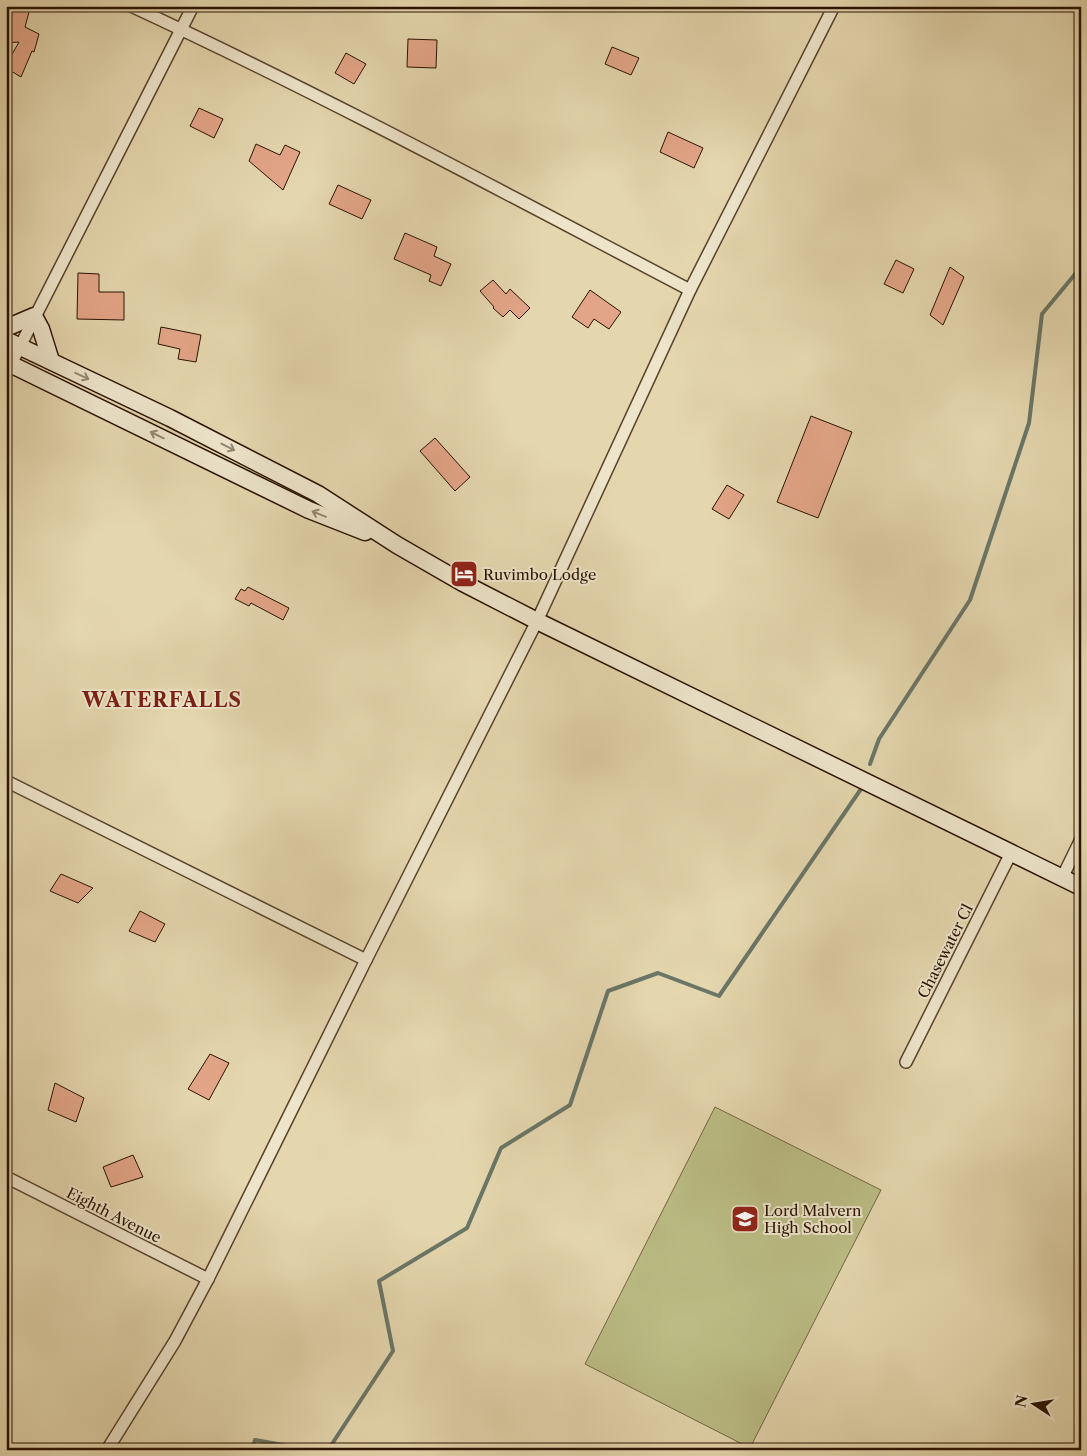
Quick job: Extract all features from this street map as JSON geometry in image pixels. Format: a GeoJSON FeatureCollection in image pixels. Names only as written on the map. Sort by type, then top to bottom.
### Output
{"type":"FeatureCollection","features":[{"type":"Feature","properties":{"kind":"street"},"geometry":{"type":"LineString","coordinates":[[131,6],[445,162],[690,290]]}},
{"type":"Feature","properties":{"kind":"street"},"geometry":{"type":"LineString","coordinates":[[193,6],[34,316],[13,343],[8,366],[309,510],[397,545]]}},
{"type":"Feature","properties":{"kind":"street"},"geometry":{"type":"LineString","coordinates":[[106,1450],[175,1340],[208,1279],[537,621],[690,290],[834,6]]}},
{"type":"Feature","properties":{"kind":"street"},"geometry":{"type":"LineString","coordinates":[[6,328],[34,316]]}},
{"type":"Feature","properties":{"kind":"street"},"geometry":{"type":"LineString","coordinates":[[34,316],[41,329],[51,361]]}},
{"type":"Feature","properties":{"kind":"street"},"geometry":{"type":"LineString","coordinates":[[13,343],[178,422],[318,494],[397,545],[537,621],[1081,887]]}},
{"type":"Feature","properties":{"kind":"street"},"geometry":{"type":"LineString","coordinates":[[6,781],[366,960]]}},
{"type":"Feature","properties":{"kind":"street"},"geometry":{"type":"LineString","coordinates":[[1062,878],[1081,839]]}},
{"type":"Feature","properties":{"kind":"street","name":"Chasewater Cl"},"geometry":{"type":"LineString","coordinates":[[906,1062],[1011,853]]}},
{"type":"Feature","properties":{"kind":"street","name":"Eighth Avenue"},"geometry":{"type":"LineString","coordinates":[[6,1177],[208,1279]]}},
{"type":"Feature","properties":{"kind":"green space"},"geometry":{"type":"Polygon","coordinates":[[[715,1107],[881,1190],[750,1448],[585,1364],[715,1107]]]}},
{"type":"Feature","properties":{"kind":"building"},"geometry":{"type":"Polygon","coordinates":[[[6,6],[12,6],[29,12],[25,27],[39,34],[34,52],[32,51],[21,77],[6,68],[19,42],[6,43],[6,6]]]}},
{"type":"Feature","properties":{"kind":"building"},"geometry":{"type":"Polygon","coordinates":[[[408,39],[437,40],[436,68],[407,67],[408,39]]]}},
{"type":"Feature","properties":{"kind":"building"},"geometry":{"type":"Polygon","coordinates":[[[612,47],[639,58],[631,75],[605,64],[612,47]]]}},
{"type":"Feature","properties":{"kind":"building"},"geometry":{"type":"Polygon","coordinates":[[[346,53],[366,64],[354,84],[335,73],[346,53]]]}},
{"type":"Feature","properties":{"kind":"building"},"geometry":{"type":"Polygon","coordinates":[[[199,108],[223,119],[214,138],[190,126],[199,108]]]}},
{"type":"Feature","properties":{"kind":"building"},"geometry":{"type":"Polygon","coordinates":[[[668,132],[703,148],[694,168],[660,152],[668,132]]]}},
{"type":"Feature","properties":{"kind":"building"},"geometry":{"type":"Polygon","coordinates":[[[256,144],[280,155],[285,145],[300,152],[283,190],[249,161],[256,144]]]}},
{"type":"Feature","properties":{"kind":"building"},"geometry":{"type":"Polygon","coordinates":[[[338,185],[371,200],[362,219],[329,204],[338,185]]]}},
{"type":"Feature","properties":{"kind":"building"},"geometry":{"type":"Polygon","coordinates":[[[405,233],[437,247],[434,256],[451,264],[441,286],[429,281],[431,275],[394,259],[405,233]]]}},
{"type":"Feature","properties":{"kind":"building"},"geometry":{"type":"Polygon","coordinates":[[[896,260],[914,269],[903,293],[884,284],[896,260]]]}},
{"type":"Feature","properties":{"kind":"building"},"geometry":{"type":"Polygon","coordinates":[[[950,267],[964,277],[943,325],[930,315],[950,267]]]}},
{"type":"Feature","properties":{"kind":"building"},"geometry":{"type":"Polygon","coordinates":[[[78,273],[99,274],[99,292],[124,292],[124,320],[77,319],[78,273]]]}},
{"type":"Feature","properties":{"kind":"building"},"geometry":{"type":"Polygon","coordinates":[[[493,280],[506,294],[510,289],[530,308],[519,319],[510,310],[503,317],[493,308],[480,291],[493,280]]]}},
{"type":"Feature","properties":{"kind":"building"},"geometry":{"type":"Polygon","coordinates":[[[590,290],[621,312],[609,329],[594,319],[588,328],[572,317],[590,290]]]}},
{"type":"Feature","properties":{"kind":"building"},"geometry":{"type":"Polygon","coordinates":[[[161,327],[201,335],[196,362],[178,359],[180,349],[158,344],[161,327]]]}},
{"type":"Feature","properties":{"kind":"building"},"geometry":{"type":"Polygon","coordinates":[[[811,416],[852,432],[818,518],[777,502],[811,416]]]}},
{"type":"Feature","properties":{"kind":"building"},"geometry":{"type":"Polygon","coordinates":[[[435,438],[470,477],[455,491],[420,451],[435,438]]]}},
{"type":"Feature","properties":{"kind":"building"},"geometry":{"type":"Polygon","coordinates":[[[727,485],[744,495],[729,519],[712,509],[727,485]]]}},
{"type":"Feature","properties":{"kind":"building"},"geometry":{"type":"Polygon","coordinates":[[[248,587],[289,608],[283,620],[251,603],[249,606],[235,599],[241,589],[245,591],[248,587]]]}},
{"type":"Feature","properties":{"kind":"building"},"geometry":{"type":"Polygon","coordinates":[[[61,874],[93,888],[78,903],[50,891],[61,874]]]}},
{"type":"Feature","properties":{"kind":"building"},"geometry":{"type":"Polygon","coordinates":[[[140,911],[165,924],[155,942],[129,931],[140,911]]]}},
{"type":"Feature","properties":{"kind":"building"},"geometry":{"type":"Polygon","coordinates":[[[210,1054],[229,1063],[209,1100],[188,1089],[210,1054]]]}},
{"type":"Feature","properties":{"kind":"building"},"geometry":{"type":"Polygon","coordinates":[[[55,1083],[84,1098],[76,1122],[48,1110],[55,1083]]]}},
{"type":"Feature","properties":{"kind":"building"},"geometry":{"type":"Polygon","coordinates":[[[133,1155],[143,1177],[111,1187],[103,1167],[133,1155]]]}},
{"type":"Feature","properties":{"kind":"waterway"},"geometry":{"type":"LineString","coordinates":[[870,764],[879,739],[970,600],[1029,423],[1042,314],[1081,267]]}},
{"type":"Feature","properties":{"kind":"waterway"},"geometry":{"type":"LineString","coordinates":[[328,1450],[393,1351],[379,1281],[467,1228],[501,1148],[570,1105],[608,991],[658,973],[719,996],[863,786]]}},
{"type":"Feature","properties":{"kind":"waterway"},"geometry":{"type":"LineString","coordinates":[[252,1450],[255,1440],[311,1450]]}},
{"type":"Feature","properties":{"kind":"place","name":"Ruvimbo Lodge"},"geometry":{"type":"Point","coordinates":[464,574]}},
{"type":"Feature","properties":{"kind":"place","name":"Lord Malvern High School"},"geometry":{"type":"Point","coordinates":[745,1219]}},
{"type":"Feature","properties":{"kind":"district","name":"WATERFALLS"},"geometry":{"type":"Point","coordinates":[162,700]}}]}
